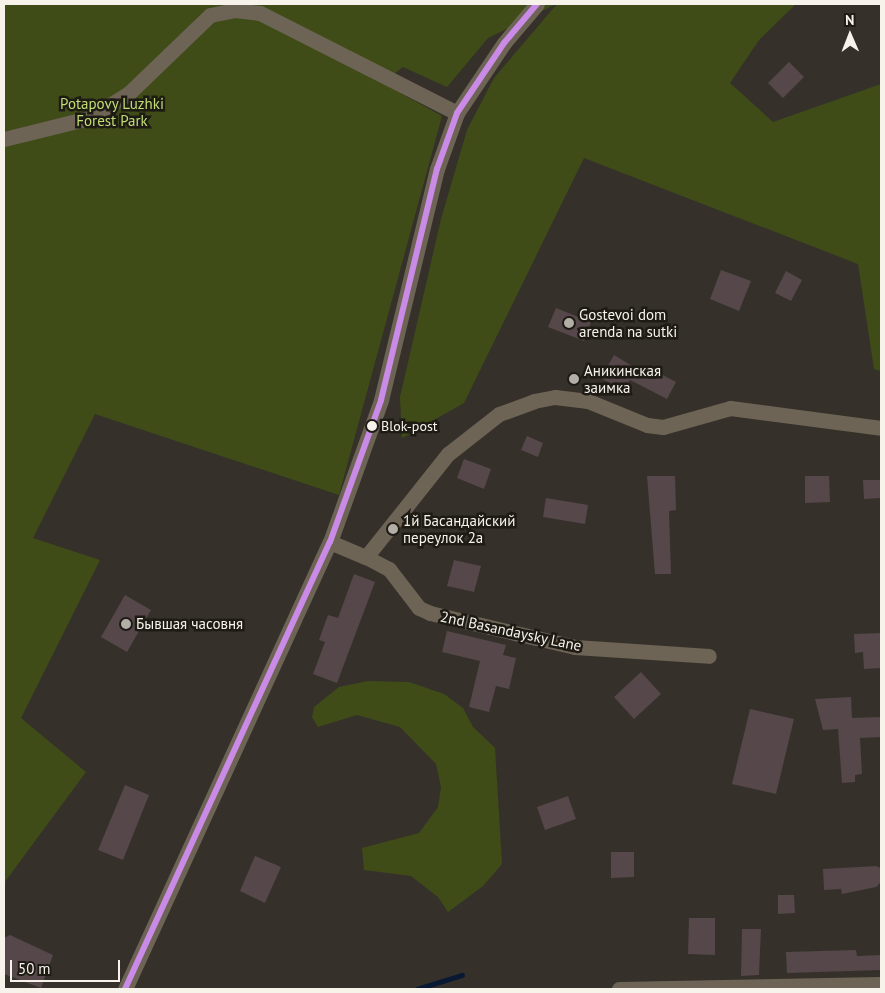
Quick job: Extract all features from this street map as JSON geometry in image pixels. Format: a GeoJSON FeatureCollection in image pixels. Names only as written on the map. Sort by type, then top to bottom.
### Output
{"type":"FeatureCollection","features":[{"type":"Feature","properties":{"kind":"street"},"geometry":{"type":"LineString","coordinates":[[125,989],[330,542],[381,400],[437,169],[457,113],[504,42],[537,4]]}},
{"type":"Feature","properties":{"kind":"street"},"geometry":{"type":"LineString","coordinates":[[4,138],[89,118],[129,93],[210,15],[235,10],[260,13],[457,113]]}},
{"type":"Feature","properties":{"kind":"street"},"geometry":{"type":"LineString","coordinates":[[366,557],[448,454],[499,414],[534,401],[555,397],[588,400],[647,425],[663,427],[730,408],[881,428]]}},
{"type":"Feature","properties":{"kind":"street","name":"2nd Basandaysky Lane"},"geometry":{"type":"LineString","coordinates":[[330,542],[389,569],[419,608],[430,613],[575,647],[709,656]]}},
{"type":"Feature","properties":{"kind":"street"},"geometry":{"type":"LineString","coordinates":[[619,989],[881,984]]}},
{"type":"Feature","properties":{"kind":"green space","name":"Potapovy Luzhki Forest Park"},"geometry":{"type":"Polygon","coordinates":[[[4,4],[556,4],[488,38],[447,87],[403,67],[382,83],[442,116],[339,495],[95,414],[33,538],[100,560],[21,718],[86,772],[4,883],[4,4]]]}},
{"type":"Feature","properties":{"kind":"green space"},"geometry":{"type":"Polygon","coordinates":[[[557,4],[796,4],[759,40],[730,83],[773,122],[881,84],[881,371],[874,369],[858,264],[584,158],[464,403],[402,438],[400,397],[441,219],[467,130],[494,78],[557,4]]]}},
{"type":"Feature","properties":{"kind":"green space"},"geometry":{"type":"Polygon","coordinates":[[[368,681],[409,682],[444,694],[463,708],[473,727],[495,748],[502,864],[483,886],[448,912],[438,897],[411,876],[364,870],[362,848],[419,833],[438,807],[441,787],[436,764],[400,727],[357,715],[318,727],[312,717],[314,707],[339,687],[368,681]]]}},
{"type":"Feature","properties":{"kind":"building"},"geometry":{"type":"Polygon","coordinates":[[[789,62],[804,77],[783,98],[768,83],[789,62]]]}},
{"type":"Feature","properties":{"kind":"building"},"geometry":{"type":"Polygon","coordinates":[[[721,270],[751,281],[739,311],[710,299],[721,270]]]}},
{"type":"Feature","properties":{"kind":"building"},"geometry":{"type":"Polygon","coordinates":[[[786,271],[802,280],[791,301],[775,293],[786,271]]]}},
{"type":"Feature","properties":{"kind":"building"},"geometry":{"type":"Polygon","coordinates":[[[556,308],[591,322],[584,341],[548,327],[556,308]]]}},
{"type":"Feature","properties":{"kind":"building"},"geometry":{"type":"Polygon","coordinates":[[[614,355],[649,376],[653,370],[676,382],[667,399],[630,380],[623,391],[601,378],[614,355]]]}},
{"type":"Feature","properties":{"kind":"building"},"geometry":{"type":"Polygon","coordinates":[[[527,436],[543,443],[538,457],[521,450],[527,436]]]}},
{"type":"Feature","properties":{"kind":"building"},"geometry":{"type":"Polygon","coordinates":[[[464,459],[491,469],[484,489],[457,478],[464,459]]]}},
{"type":"Feature","properties":{"kind":"building"},"geometry":{"type":"Polygon","coordinates":[[[647,476],[675,476],[676,510],[669,511],[671,574],[655,574],[647,476]]]}},
{"type":"Feature","properties":{"kind":"building"},"geometry":{"type":"Polygon","coordinates":[[[805,476],[829,476],[830,502],[805,503],[805,476]]]}},
{"type":"Feature","properties":{"kind":"building"},"geometry":{"type":"Polygon","coordinates":[[[863,480],[881,480],[881,498],[864,499],[863,480]]]}},
{"type":"Feature","properties":{"kind":"building"},"geometry":{"type":"Polygon","coordinates":[[[546,498],[588,505],[585,524],[543,517],[546,498]]]}},
{"type":"Feature","properties":{"kind":"building"},"geometry":{"type":"Polygon","coordinates":[[[454,560],[481,566],[474,592],[447,586],[454,560]]]}},
{"type":"Feature","properties":{"kind":"building"},"geometry":{"type":"Polygon","coordinates":[[[354,574],[375,582],[337,683],[313,674],[325,642],[319,640],[328,615],[338,618],[354,574]]]}},
{"type":"Feature","properties":{"kind":"building","name":"Бывшая часовня"},"geometry":{"type":"Polygon","coordinates":[[[125,595],[151,610],[127,652],[101,637],[125,595]]]}},
{"type":"Feature","properties":{"kind":"building"},"geometry":{"type":"Polygon","coordinates":[[[447,631],[506,645],[503,655],[516,658],[509,689],[496,686],[489,712],[469,707],[480,661],[442,652],[447,631]]]}},
{"type":"Feature","properties":{"kind":"building"},"geometry":{"type":"Polygon","coordinates":[[[881,633],[881,668],[864,669],[863,652],[855,653],[854,634],[881,633]]]}},
{"type":"Feature","properties":{"kind":"building"},"geometry":{"type":"Polygon","coordinates":[[[641,672],[661,694],[634,719],[614,697],[641,672]]]}},
{"type":"Feature","properties":{"kind":"building"},"geometry":{"type":"Polygon","coordinates":[[[851,697],[852,718],[881,717],[881,737],[860,738],[862,774],[855,775],[855,782],[842,783],[838,729],[823,730],[815,699],[851,697]]]}},
{"type":"Feature","properties":{"kind":"building"},"geometry":{"type":"Polygon","coordinates":[[[750,709],[794,719],[776,794],[732,784],[750,709]]]}},
{"type":"Feature","properties":{"kind":"building"},"geometry":{"type":"Polygon","coordinates":[[[125,785],[149,795],[123,860],[98,850],[125,785]]]}},
{"type":"Feature","properties":{"kind":"building"},"geometry":{"type":"Polygon","coordinates":[[[568,796],[576,819],[545,830],[537,807],[568,796]]]}},
{"type":"Feature","properties":{"kind":"building"},"geometry":{"type":"Polygon","coordinates":[[[611,852],[634,852],[634,877],[611,878],[611,852]]]}},
{"type":"Feature","properties":{"kind":"building"},"geometry":{"type":"Polygon","coordinates":[[[255,856],[281,867],[265,903],[240,891],[255,856]]]}},
{"type":"Feature","properties":{"kind":"building"},"geometry":{"type":"Polygon","coordinates":[[[876,866],[881,868],[881,882],[876,887],[842,894],[841,889],[824,890],[823,869],[876,866]]]}},
{"type":"Feature","properties":{"kind":"building"},"geometry":{"type":"Polygon","coordinates":[[[778,895],[794,895],[795,913],[778,914],[778,895]]]}},
{"type":"Feature","properties":{"kind":"building"},"geometry":{"type":"Polygon","coordinates":[[[689,918],[715,918],[715,955],[688,954],[689,918]]]}},
{"type":"Feature","properties":{"kind":"building"},"geometry":{"type":"Polygon","coordinates":[[[742,929],[761,929],[759,975],[741,976],[742,929]]]}},
{"type":"Feature","properties":{"kind":"building"},"geometry":{"type":"Polygon","coordinates":[[[10,935],[53,955],[41,988],[4,974],[4,938],[10,935]]]}},
{"type":"Feature","properties":{"kind":"building"},"geometry":{"type":"Polygon","coordinates":[[[856,950],[857,956],[881,955],[881,970],[787,973],[786,952],[856,950]]]}},
{"type":"Feature","properties":{"kind":"waterway"},"geometry":{"type":"LineString","coordinates":[[417,989],[462,975]]}},
{"type":"Feature","properties":{"kind":"transit line"},"geometry":{"type":"LineString","coordinates":[[125,989],[330,542],[381,400],[437,169],[457,113],[504,43],[537,4]]}},
{"type":"Feature","properties":{"kind":"place","name":"Gostevoi dom arenda na sutki"},"geometry":{"type":"Point","coordinates":[569,323]}},
{"type":"Feature","properties":{"kind":"place","name":"Аникинская заимка"},"geometry":{"type":"Point","coordinates":[574,379]}},
{"type":"Feature","properties":{"kind":"place","name":"Blok-post"},"geometry":{"type":"Point","coordinates":[372,426]}},
{"type":"Feature","properties":{"kind":"place","name":"1й Басандайский переулок 2а"},"geometry":{"type":"Point","coordinates":[393,529]}},
{"type":"Feature","properties":{"kind":"place","name":"Бывшая часовня"},"geometry":{"type":"Point","coordinates":[126,624]}}]}
